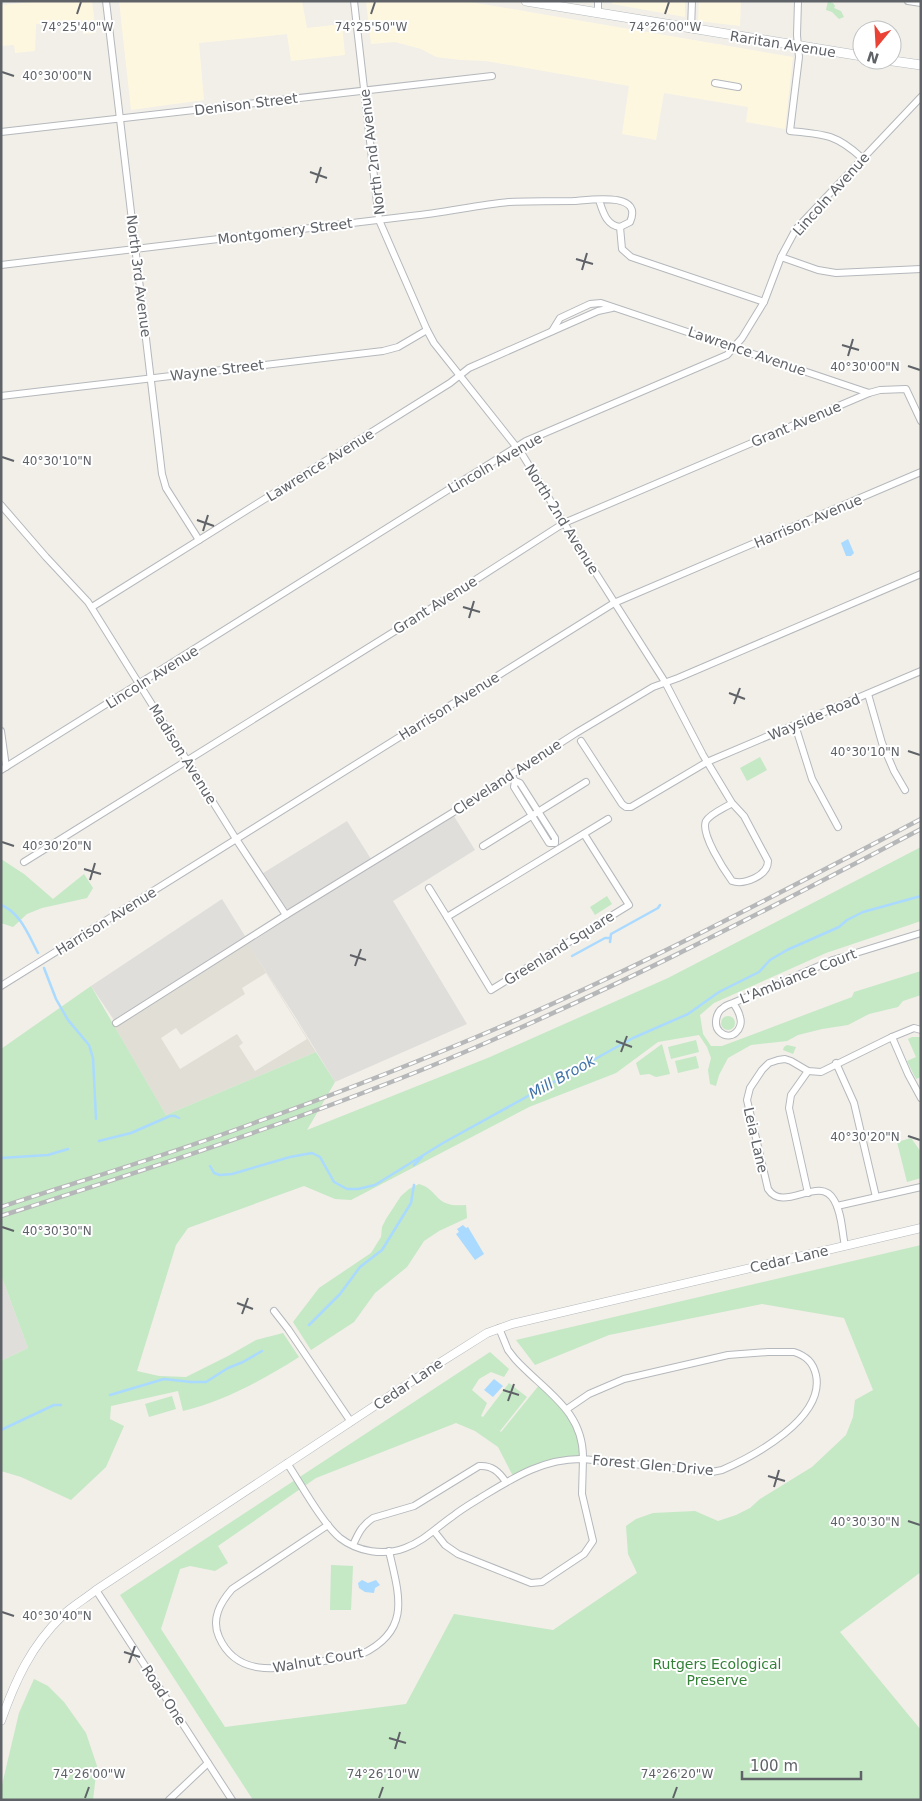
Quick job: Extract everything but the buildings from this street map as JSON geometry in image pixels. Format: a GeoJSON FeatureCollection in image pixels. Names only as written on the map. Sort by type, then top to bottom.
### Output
{"type":"FeatureCollection","features":[{"type":"Feature","properties":{"kind":"main road","name":"Raritan Avenue"},"geometry":{"type":"LineString","coordinates":[[526,1],[852,54]]}},
{"type":"Feature","properties":{"kind":"main road"},"geometry":{"type":"LineString","coordinates":[[902,63],[921,66]]}},
{"type":"Feature","properties":{"kind":"street","name":"North 3rd Avenue"},"geometry":{"type":"LineString","coordinates":[[106,1],[162,474],[166,488],[199,540]]}},
{"type":"Feature","properties":{"kind":"street","name":"North 2nd Avenue"},"geometry":{"type":"LineString","coordinates":[[354,1],[379,220],[427,330],[434,343],[516,448],[665,682],[707,762],[732,803],[744,816],[768,861],[766,869],[750,880],[740,883],[732,881],[705,834],[705,823],[708,818],[732,803]]}},
{"type":"Feature","properties":{"kind":"street"},"geometry":{"type":"LineString","coordinates":[[598,1],[598,13]]}},
{"type":"Feature","properties":{"kind":"street"},"geometry":{"type":"LineString","coordinates":[[691,28],[692,1]]}},
{"type":"Feature","properties":{"kind":"street"},"geometry":{"type":"LineString","coordinates":[[798,1],[799,57],[790,131],[820,134],[835,138],[848,144],[862,158]]}},
{"type":"Feature","properties":{"kind":"street"},"geometry":{"type":"LineString","coordinates":[[908,1],[921,3]]}},
{"type":"Feature","properties":{"kind":"street","name":"Denison Street"},"geometry":{"type":"LineString","coordinates":[[1,132],[492,76]]}},
{"type":"Feature","properties":{"kind":"street"},"geometry":{"type":"LineString","coordinates":[[714,83],[738,87]]}},
{"type":"Feature","properties":{"kind":"street","name":"Lincoln Avenue"},"geometry":{"type":"LineString","coordinates":[[4,769],[526,441],[727,355],[742,338],[764,302],[781,257],[796,229],[921,97]]}},
{"type":"Feature","properties":{"kind":"street"},"geometry":{"type":"LineString","coordinates":[[599,200],[608,222],[620,227],[622,249],[631,257],[764,302]]}},
{"type":"Feature","properties":{"kind":"street","name":"Montgomery Street"},"geometry":{"type":"LineString","coordinates":[[1,264],[379,220],[507,203],[619,200],[628,203],[632,212],[630,222],[620,227]]}},
{"type":"Feature","properties":{"kind":"street"},"geometry":{"type":"LineString","coordinates":[[781,257],[818,270],[836,273],[921,269]]}},
{"type":"Feature","properties":{"kind":"street","name":"Lawrence Avenue"},"geometry":{"type":"LineString","coordinates":[[552,331],[560,318],[590,304],[601,303],[870,393],[880,390],[906,388],[921,421]]}},
{"type":"Feature","properties":{"kind":"street","name":"Lawrence Avenue"},"geometry":{"type":"LineString","coordinates":[[92,607],[469,368],[598,311],[612,308]]}},
{"type":"Feature","properties":{"kind":"street","name":"Wayne Street"},"geometry":{"type":"LineString","coordinates":[[1,396],[383,350],[398,347],[427,330]]}},
{"type":"Feature","properties":{"kind":"street","name":"Grant Avenue"},"geometry":{"type":"LineString","coordinates":[[24,862],[564,524],[870,393]]}},
{"type":"Feature","properties":{"kind":"street","name":"Harrison Avenue"},"geometry":{"type":"LineString","coordinates":[[1,986],[614,603],[921,472]]}},
{"type":"Feature","properties":{"kind":"street","name":"Madison Avenue"},"geometry":{"type":"LineString","coordinates":[[1,505],[29,539],[92,607],[236,839],[286,915]]}},
{"type":"Feature","properties":{"kind":"street","name":"Cleveland Avenue"},"geometry":{"type":"LineString","coordinates":[[116,1022],[286,915],[513,778],[653,687],[921,574]]}},
{"type":"Feature","properties":{"kind":"street","name":"Wayside Road"},"geometry":{"type":"LineString","coordinates":[[581,741],[622,804],[626,807],[631,806],[707,762],[921,671]]}},
{"type":"Feature","properties":{"kind":"street"},"geometry":{"type":"LineString","coordinates":[[868,694],[882,743],[894,771],[905,790]]}},
{"type":"Feature","properties":{"kind":"street"},"geometry":{"type":"LineString","coordinates":[[796,725],[812,779],[838,827]]}},
{"type":"Feature","properties":{"kind":"street"},"geometry":{"type":"LineString","coordinates":[[1,731],[4,769]]}},
{"type":"Feature","properties":{"kind":"street"},"geometry":{"type":"LineString","coordinates":[[513,778],[520,783],[539,811],[556,838],[557,845]]}},
{"type":"Feature","properties":{"kind":"street"},"geometry":{"type":"LineString","coordinates":[[513,778],[514,786],[550,843],[557,845]]}},
{"type":"Feature","properties":{"kind":"street"},"geometry":{"type":"LineString","coordinates":[[483,846],[586,782]]}},
{"type":"Feature","properties":{"kind":"street"},"geometry":{"type":"LineString","coordinates":[[447,917],[557,845],[584,834],[608,819]]}},
{"type":"Feature","properties":{"kind":"street","name":"Greenland Square"},"geometry":{"type":"LineString","coordinates":[[429,888],[491,990],[629,905],[584,834]]}},
{"type":"Feature","properties":{"kind":"street","name":"L'Ambiance Court"},"geometry":{"type":"LineString","coordinates":[[733,1003],[741,1018],[741,1025],[735,1034],[724,1035],[716,1027],[717,1016],[723,1007],[833,960],[921,933]]}},
{"type":"Feature","properties":{"kind":"street"},"geometry":{"type":"LineString","coordinates":[[808,1193],[789,1108],[792,1094],[808,1071],[821,1072],[892,1037],[914,1028],[921,1030]]}},
{"type":"Feature","properties":{"kind":"street"},"geometry":{"type":"LineString","coordinates":[[892,1037],[921,1098]]}},
{"type":"Feature","properties":{"kind":"street","name":"Leia Lane"},"geometry":{"type":"LineString","coordinates":[[808,1071],[791,1061],[778,1060],[769,1063],[750,1088],[747,1100],[766,1182],[771,1193],[777,1198],[784,1199],[818,1191],[829,1194],[837,1206]]}},
{"type":"Feature","properties":{"kind":"street"},"geometry":{"type":"LineString","coordinates":[[836,1063],[854,1103],[876,1197]]}},
{"type":"Feature","properties":{"kind":"street"},"geometry":{"type":"LineString","coordinates":[[845,1246],[837,1206],[921,1187]]}},
{"type":"Feature","properties":{"kind":"street","name":"Cedar Lane"},"geometry":{"type":"LineString","coordinates":[[1,1721],[20,1671],[42,1639],[63,1616],[96,1590],[287,1463],[441,1362],[498,1328],[921,1228]]}},
{"type":"Feature","properties":{"kind":"street"},"geometry":{"type":"LineString","coordinates":[[274,1311],[288,1328],[351,1422]]}},
{"type":"Feature","properties":{"kind":"street","name":"Forest Glen Drive"},"geometry":{"type":"LineString","coordinates":[[498,1328],[514,1359],[567,1409],[575,1420],[584,1450],[583,1459],[713,1472],[722,1470],[778,1438],[795,1424],[807,1410],[815,1396],[817,1381],[813,1367],[806,1358],[794,1352],[728,1354],[621,1380],[589,1394],[567,1409]]}},
{"type":"Feature","properties":{"kind":"street"},"geometry":{"type":"LineString","coordinates":[[287,1463],[328,1525],[340,1537],[353,1545],[373,1552],[389,1551],[411,1545],[434,1532],[454,1515],[506,1482],[546,1463],[570,1458],[583,1459],[582,1494],[593,1541],[584,1554],[542,1582],[531,1584],[468,1559],[450,1549],[434,1532]]}},
{"type":"Feature","properties":{"kind":"street"},"geometry":{"type":"LineString","coordinates":[[353,1545],[358,1532],[373,1518],[421,1502],[479,1466],[491,1467],[501,1474],[506,1482]]}},
{"type":"Feature","properties":{"kind":"street","name":"Walnut Court"},"geometry":{"type":"LineString","coordinates":[[328,1525],[232,1589],[220,1604],[215,1622],[216,1630],[225,1647],[238,1660],[256,1667],[279,1669],[362,1654],[372,1650],[387,1636],[398,1617],[399,1598],[389,1551]]}},
{"type":"Feature","properties":{"kind":"street","name":"Road One"},"geometry":{"type":"LineString","coordinates":[[96,1590],[232,1800]]}},
{"type":"Feature","properties":{"kind":"street"},"geometry":{"type":"LineString","coordinates":[[170,1800],[208,1763]]}},
{"type":"Feature","properties":{"kind":"shaded area"},"geometry":{"type":"Polygon","coordinates":[[[45,1],[92,1],[96,33],[83,34],[82,20],[36,24],[35,51],[15,53],[14,45],[1,46],[1,5],[45,1]]]}},
{"type":"Feature","properties":{"kind":"shaded area"},"geometry":{"type":"Polygon","coordinates":[[[119,1],[302,1],[307,28],[342,24],[345,55],[291,61],[287,34],[199,43],[204,100],[131,110],[119,1]]]}},
{"type":"Feature","properties":{"kind":"shaded area"},"geometry":{"type":"Polygon","coordinates":[[[366,1],[465,1],[793,57],[785,129],[746,122],[748,107],[664,93],[656,140],[622,134],[629,86],[486,61],[436,57],[421,49],[395,42],[371,44],[366,1]]]}},
{"type":"Feature","properties":{"kind":"shaded area"},"geometry":{"type":"Polygon","coordinates":[[[612,1],[685,1],[685,17],[612,4],[612,1]]]}},
{"type":"Feature","properties":{"kind":"shaded area"},"geometry":{"type":"Polygon","coordinates":[[[699,1],[741,1],[740,26],[698,21],[699,1]]]}},
{"type":"Feature","properties":{"kind":"shaded area"},"geometry":{"type":"Polygon","coordinates":[[[452,813],[475,850],[393,901],[467,1024],[335,1082],[246,941],[116,1023],[91,986],[222,899],[245,936],[283,912],[260,875],[347,821],[371,859],[452,813]]]}},
{"type":"Feature","properties":{"kind":"shaded area"},"geometry":{"type":"Polygon","coordinates":[[[246,940],[316,1052],[166,1115],[113,1024],[246,940]],[[266,973],[242,988],[245,994],[181,1035],[176,1028],[161,1038],[180,1069],[237,1034],[243,1043],[239,1046],[255,1071],[307,1039],[266,973]]]}},
{"type":"Feature","properties":{"kind":"shaded area"},"geometry":{"type":"Polygon","coordinates":[[[1,1275],[28,1348],[1,1361],[1,1275]]]}},
{"type":"Feature","properties":{"kind":"green space"},"geometry":{"type":"Polygon","coordinates":[[[828,1],[833,3],[834,8],[841,11],[844,17],[839,19],[832,12],[826,10],[828,1]]]}},
{"type":"Feature","properties":{"kind":"green space"},"geometry":{"type":"Polygon","coordinates":[[[760,757],[767,770],[747,781],[740,768],[760,757]]]}},
{"type":"Feature","properties":{"kind":"green space"},"geometry":{"type":"Polygon","coordinates":[[[921,847],[921,921],[826,953],[714,1003],[700,1015],[703,1034],[711,1046],[722,1046],[852,997],[854,992],[921,971],[921,995],[903,1001],[898,1007],[869,1014],[848,1025],[798,1035],[787,1041],[751,1045],[728,1058],[719,1075],[716,1086],[710,1084],[708,1070],[711,1058],[707,1047],[699,1035],[658,1042],[616,1073],[529,1107],[351,1200],[335,1199],[304,1186],[188,1228],[176,1245],[137,1371],[159,1376],[186,1377],[256,1340],[283,1333],[299,1357],[243,1389],[213,1402],[183,1411],[178,1391],[111,1406],[110,1419],[124,1426],[106,1467],[71,1500],[21,1477],[1,1471],[1,1361],[28,1348],[1,1275],[1,1049],[91,986],[166,1115],[316,1052],[335,1082],[307,1130],[490,1057],[668,978],[921,847]]]}},
{"type":"Feature","properties":{"kind":"green space"},"geometry":{"type":"Polygon","coordinates":[[[1,859],[24,874],[53,899],[84,874],[93,888],[87,898],[42,908],[27,914],[13,927],[1,923],[1,859]]]}},
{"type":"Feature","properties":{"kind":"green space"},"geometry":{"type":"Polygon","coordinates":[[[607,896],[612,904],[595,915],[590,907],[607,896]]]}},
{"type":"Feature","properties":{"kind":"green space"},"geometry":{"type":"Polygon","coordinates":[[[725,1016],[731,1016],[735,1023],[731,1030],[725,1030],[721,1026],[721,1020],[725,1016]]]}},
{"type":"Feature","properties":{"kind":"green space"},"geometry":{"type":"Polygon","coordinates":[[[921,1037],[921,1077],[916,1079],[907,1061],[916,1057],[908,1039],[921,1037]]]}},
{"type":"Feature","properties":{"kind":"green space"},"geometry":{"type":"Polygon","coordinates":[[[696,1040],[699,1052],[671,1059],[668,1047],[696,1040]]]}},
{"type":"Feature","properties":{"kind":"green space"},"geometry":{"type":"Polygon","coordinates":[[[662,1044],[670,1074],[656,1077],[649,1074],[640,1075],[636,1063],[662,1044]]]}},
{"type":"Feature","properties":{"kind":"green space"},"geometry":{"type":"Polygon","coordinates":[[[787,1045],[796,1047],[793,1054],[783,1050],[787,1045]]]}},
{"type":"Feature","properties":{"kind":"green space"},"geometry":{"type":"Polygon","coordinates":[[[696,1056],[699,1068],[678,1073],[675,1061],[696,1056]]]}},
{"type":"Feature","properties":{"kind":"green space"},"geometry":{"type":"Polygon","coordinates":[[[911,1138],[921,1152],[921,1178],[907,1182],[897,1142],[911,1138]]]}},
{"type":"Feature","properties":{"kind":"green space"},"geometry":{"type":"Polygon","coordinates":[[[419,1184],[431,1190],[438,1198],[448,1204],[466,1205],[467,1218],[439,1231],[424,1241],[407,1267],[375,1293],[354,1322],[311,1350],[293,1322],[319,1288],[371,1253],[381,1237],[382,1227],[386,1219],[401,1196],[419,1184]]]}},
{"type":"Feature","properties":{"kind":"green space","name":"Rutgers Ecological Preserve"},"geometry":{"type":"Polygon","coordinates":[[[921,1245],[921,1572],[840,1632],[921,1730],[921,1800],[253,1800],[120,1595],[490,1352],[509,1369],[504,1377],[491,1372],[479,1379],[472,1390],[487,1403],[481,1416],[483,1417],[509,1383],[527,1397],[500,1431],[489,1422],[501,1432],[540,1384],[575,1420],[583,1459],[570,1458],[514,1478],[498,1447],[475,1431],[456,1423],[316,1478],[218,1546],[228,1563],[215,1571],[190,1566],[180,1569],[161,1629],[225,1727],[406,1704],[454,1614],[553,1630],[637,1573],[628,1554],[626,1526],[636,1519],[653,1513],[695,1511],[718,1521],[750,1508],[760,1499],[812,1467],[846,1435],[853,1417],[855,1400],[873,1390],[844,1318],[762,1304],[609,1335],[535,1365],[516,1340],[921,1245]]]}},
{"type":"Feature","properties":{"kind":"green space"},"geometry":{"type":"Polygon","coordinates":[[[172,1396],[176,1409],[149,1417],[145,1404],[172,1396]]]}},
{"type":"Feature","properties":{"kind":"green space"},"geometry":{"type":"Polygon","coordinates":[[[331,1565],[353,1566],[351,1610],[330,1610],[331,1565]]]}},
{"type":"Feature","properties":{"kind":"green space"},"geometry":{"type":"Polygon","coordinates":[[[34,1679],[48,1686],[64,1702],[86,1733],[97,1766],[93,1800],[1,1800],[1,1789],[19,1713],[34,1679]]]}},
{"type":"Feature","properties":{"kind":"water"},"geometry":{"type":"Polygon","coordinates":[[[848,539],[854,553],[851,556],[846,556],[841,543],[848,539]]]}},
{"type":"Feature","properties":{"kind":"water"},"geometry":{"type":"Polygon","coordinates":[[[463,1225],[466,1228],[468,1227],[484,1254],[475,1260],[456,1234],[459,1232],[457,1229],[463,1225]]]}},
{"type":"Feature","properties":{"kind":"water"},"geometry":{"type":"Polygon","coordinates":[[[494,1379],[503,1386],[493,1397],[484,1390],[494,1379]]]}},
{"type":"Feature","properties":{"kind":"water"},"geometry":{"type":"Polygon","coordinates":[[[362,1580],[368,1583],[376,1580],[380,1585],[375,1588],[374,1593],[365,1592],[359,1588],[358,1583],[362,1580]]]}},
{"type":"Feature","properties":{"kind":"waterway","name":"Mill Brook"},"geometry":{"type":"LineString","coordinates":[[210,1166],[214,1173],[220,1175],[232,1174],[290,1157],[312,1153],[320,1157],[334,1182],[347,1189],[358,1189],[375,1185],[443,1143],[633,1038],[688,1014],[719,992],[759,972],[770,960],[787,950],[839,927],[847,920],[863,912],[921,896]]}},
{"type":"Feature","properties":{"kind":"waterway","name":"Mill Brook"},"geometry":{"type":"LineString","coordinates":[[1,905],[8,908],[19,919],[38,953]]}},
{"type":"Feature","properties":{"kind":"waterway"},"geometry":{"type":"LineString","coordinates":[[610,942],[611,934],[658,908],[660,905]]}},
{"type":"Feature","properties":{"kind":"waterway"},"geometry":{"type":"LineString","coordinates":[[572,956],[605,938],[610,938]]}},
{"type":"Feature","properties":{"kind":"waterway","name":"Mill Brook"},"geometry":{"type":"LineString","coordinates":[[44,968],[56,999],[68,1020],[89,1045],[93,1058],[96,1119]]}},
{"type":"Feature","properties":{"kind":"waterway","name":"Mill Brook"},"geometry":{"type":"LineString","coordinates":[[99,1141],[131,1133],[170,1116],[179,1118]]}},
{"type":"Feature","properties":{"kind":"waterway"},"geometry":{"type":"LineString","coordinates":[[1,1158],[48,1155],[68,1149]]}},
{"type":"Feature","properties":{"kind":"waterway","name":"Mill Brook"},"geometry":{"type":"LineString","coordinates":[[414,1165],[422,1157]]}},
{"type":"Feature","properties":{"kind":"waterway"},"geometry":{"type":"LineString","coordinates":[[309,1325],[340,1294],[360,1267],[382,1250],[411,1203],[414,1185]]}},
{"type":"Feature","properties":{"kind":"waterway"},"geometry":{"type":"LineString","coordinates":[[110,1395],[164,1379],[206,1382],[228,1368],[262,1351]]}},
{"type":"Feature","properties":{"kind":"waterway"},"geometry":{"type":"LineString","coordinates":[[1,1430],[54,1405],[61,1405]]}},
{"type":"Feature","properties":{"kind":"railway"},"geometry":{"type":"LineString","coordinates":[[1,1207],[223,1134],[337,1093],[474,1038],[644,961],[921,819]]}},
{"type":"Feature","properties":{"kind":"railway"},"geometry":{"type":"LineString","coordinates":[[1,1216],[263,1129],[419,1071],[610,987],[797,894],[921,829]]}}]}
